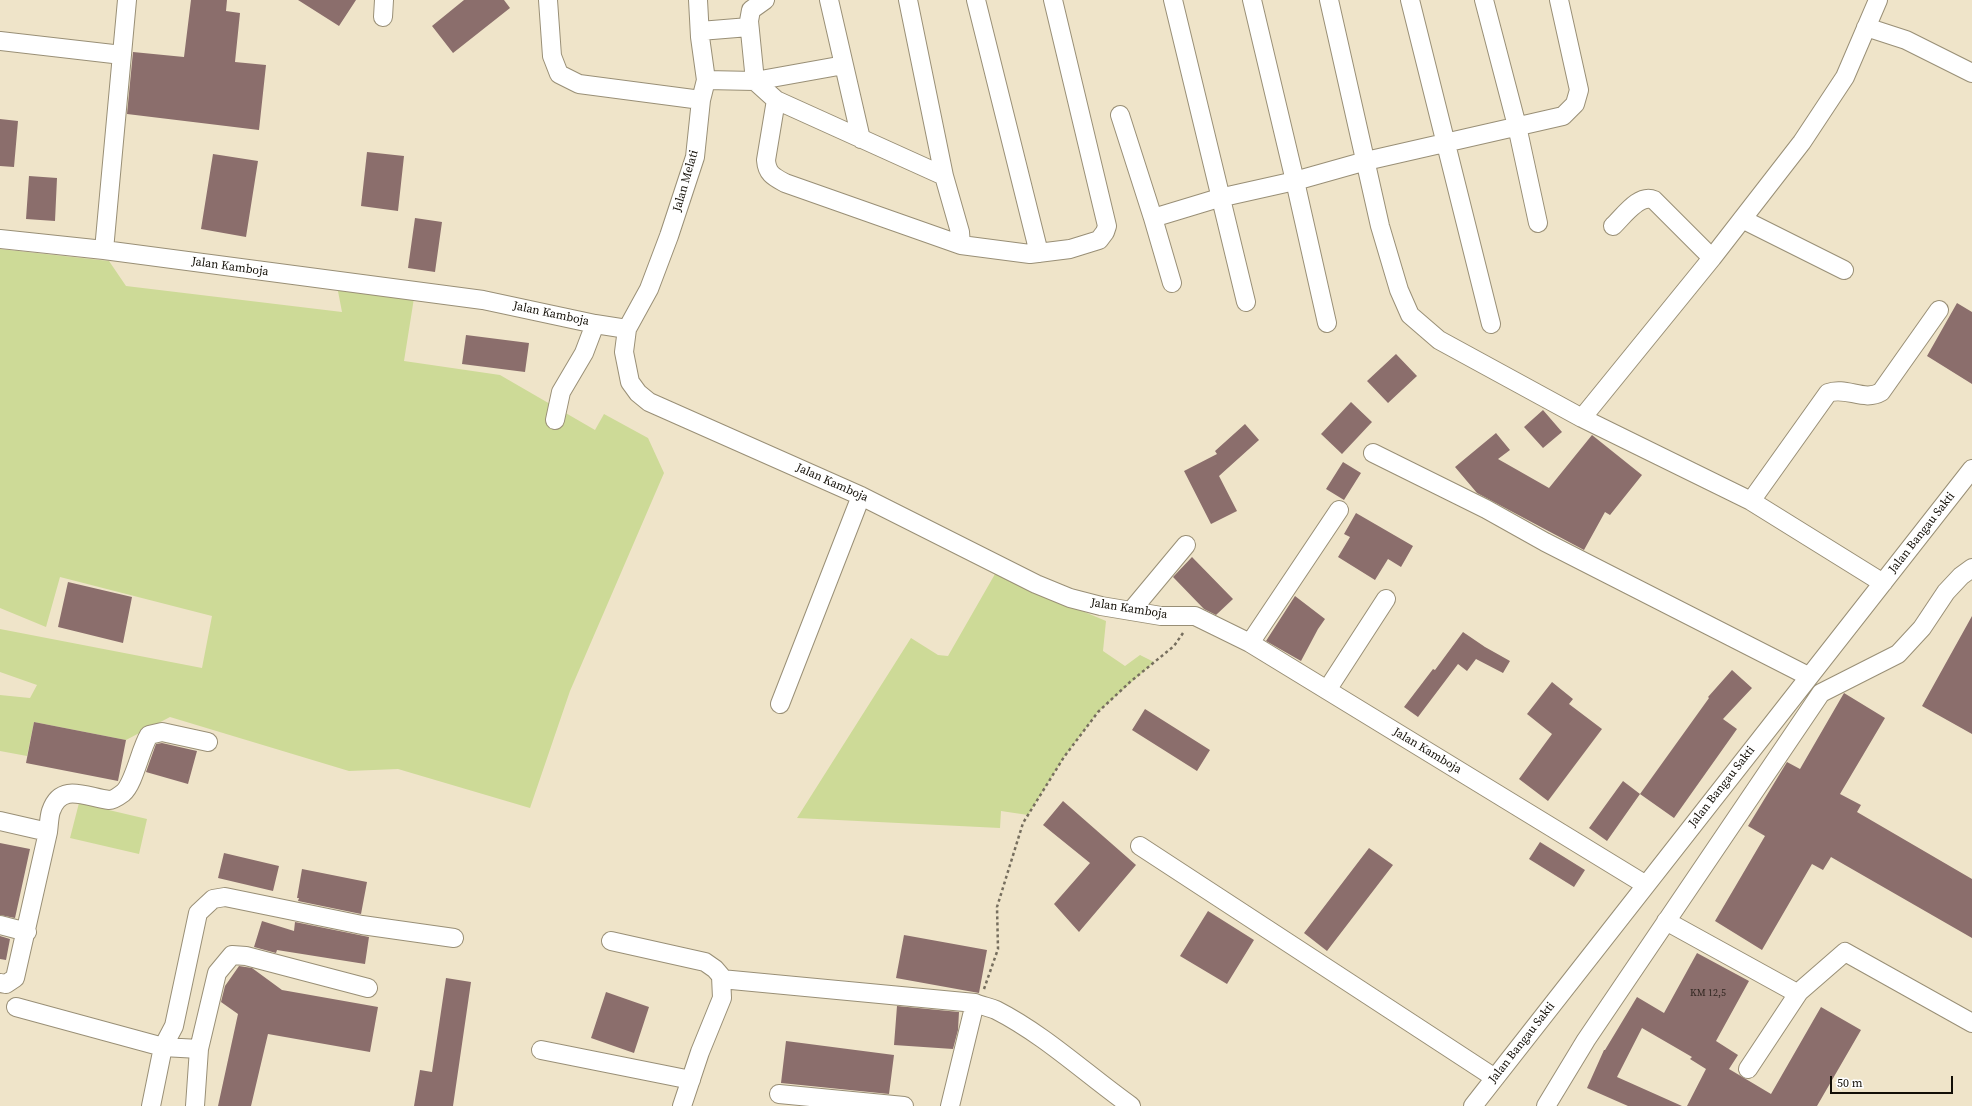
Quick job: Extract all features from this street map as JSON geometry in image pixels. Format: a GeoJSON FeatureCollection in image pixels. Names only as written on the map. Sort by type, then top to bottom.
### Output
{"type":"FeatureCollection","features":[{"type":"Feature","properties":{"kind":"street"},"geometry":{"type":"LineString","coordinates":[[104,250],[127,0]]}},
{"type":"Feature","properties":{"kind":"street"},"geometry":{"type":"LineString","coordinates":[[548,0],[552,56],[559,74],[579,84],[700,100]]}},
{"type":"Feature","properties":{"kind":"street","name":"Jalan Melati"},"geometry":{"type":"LineString","coordinates":[[627,329],[649,289],[686,189],[695,156],[700,100],[706,80],[698,0]]}},
{"type":"Feature","properties":{"kind":"street"},"geometry":{"type":"LineString","coordinates":[[765,0],[751,10],[749,21],[755,81],[776,100],[944,176]]}},
{"type":"Feature","properties":{"kind":"street"},"geometry":{"type":"LineString","coordinates":[[829,0],[861,139]]}},
{"type":"Feature","properties":{"kind":"street"},"geometry":{"type":"LineString","coordinates":[[908,0],[944,176],[960,232],[961,245]]}},
{"type":"Feature","properties":{"kind":"street"},"geometry":{"type":"LineString","coordinates":[[976,0],[1039,253]]}},
{"type":"Feature","properties":{"kind":"street"},"geometry":{"type":"LineString","coordinates":[[776,100],[766,160],[766,169],[771,176],[961,245],[1030,254],[1070,249],[1099,240],[1105,232],[1107,226],[1053,0]]}},
{"type":"Feature","properties":{"kind":"street"},"geometry":{"type":"LineString","coordinates":[[1173,0],[1219,198],[1246,302]]}},
{"type":"Feature","properties":{"kind":"street"},"geometry":{"type":"LineString","coordinates":[[1252,0],[1295,181],[1326,323]]}},
{"type":"Feature","properties":{"kind":"street"},"geometry":{"type":"LineString","coordinates":[[1329,0],[1380,226],[1399,290],[1410,315],[1440,340],[1582,418],[1634,442],[1751,501],[1883,583]]}},
{"type":"Feature","properties":{"kind":"street"},"geometry":{"type":"LineString","coordinates":[[1410,0],[1444,143],[1491,324]]}},
{"type":"Feature","properties":{"kind":"street"},"geometry":{"type":"LineString","coordinates":[[1484,0],[1517,126],[1538,223]]}},
{"type":"Feature","properties":{"kind":"street"},"geometry":{"type":"LineString","coordinates":[[1153,218],[1219,198],[1295,181],[1366,161],[1563,116],[1575,104],[1579,90],[1559,0]]}},
{"type":"Feature","properties":{"kind":"street"},"geometry":{"type":"LineString","coordinates":[[1582,418],[1712,258],[1802,142],[1846,77],[1878,0]]}},
{"type":"Feature","properties":{"kind":"street"},"geometry":{"type":"LineString","coordinates":[[700,31],[749,27]]}},
{"type":"Feature","properties":{"kind":"street"},"geometry":{"type":"LineString","coordinates":[[1866,27],[1906,40],[1972,73]]}},
{"type":"Feature","properties":{"kind":"street"},"geometry":{"type":"LineString","coordinates":[[0,41],[122,55]]}},
{"type":"Feature","properties":{"kind":"street"},"geometry":{"type":"LineString","coordinates":[[706,80],[755,81],[844,65]]}},
{"type":"Feature","properties":{"kind":"street"},"geometry":{"type":"LineString","coordinates":[[1120,115],[1172,283]]}},
{"type":"Feature","properties":{"kind":"street"},"geometry":{"type":"LineString","coordinates":[[1612,226],[1642,198],[1650,198],[1654,200],[1712,258]]}},
{"type":"Feature","properties":{"kind":"street"},"geometry":{"type":"LineString","coordinates":[[1742,219],[1844,270]]}},
{"type":"Feature","properties":{"kind":"street","name":"Jalan Kamboja"},"geometry":{"type":"LineString","coordinates":[[0,239],[104,250],[483,300],[595,324],[627,329],[624,352],[630,382],[638,393],[649,402],[861,496],[1036,584],[1070,598],[1131,612],[1161,616],[1195,616],[1250,643],[1646,885]]}},
{"type":"Feature","properties":{"kind":"street"},"geometry":{"type":"LineString","coordinates":[[1751,501],[1828,393],[1842,390],[1870,397],[1881,392],[1939,310]]}},
{"type":"Feature","properties":{"kind":"street"},"geometry":{"type":"LineString","coordinates":[[555,420],[561,392],[584,353],[595,324]]}},
{"type":"Feature","properties":{"kind":"street"},"geometry":{"type":"LineString","coordinates":[[1373,453],[1486,509],[1552,545],[1808,676]]}},
{"type":"Feature","properties":{"kind":"street","name":"Jalan Bangau Sakti"},"geometry":{"type":"LineString","coordinates":[[1473,1106],[1808,676],[1972,469]]}},
{"type":"Feature","properties":{"kind":"street"},"geometry":{"type":"LineString","coordinates":[[780,704],[861,496]]}},
{"type":"Feature","properties":{"kind":"street"},"geometry":{"type":"LineString","coordinates":[[1250,643],[1339,510]]}},
{"type":"Feature","properties":{"kind":"street"},"geometry":{"type":"LineString","coordinates":[[1131,612],[1186,545]]}},
{"type":"Feature","properties":{"kind":"street"},"geometry":{"type":"LineString","coordinates":[[1546,1106],[1586,1040],[1821,693],[1898,654],[1922,628],[1946,592],[1961,576],[1972,568]]}},
{"type":"Feature","properties":{"kind":"street"},"geometry":{"type":"LineString","coordinates":[[1327,690],[1386,599]]}},
{"type":"Feature","properties":{"kind":"street"},"geometry":{"type":"LineString","coordinates":[[0,983],[6,984],[15,978],[27,932],[51,811],[55,803],[64,795],[78,792],[111,800],[124,792],[149,735],[162,732],[208,742]]}},
{"type":"Feature","properties":{"kind":"street"},"geometry":{"type":"LineString","coordinates":[[0,821],[48,832]]}},
{"type":"Feature","properties":{"kind":"street"},"geometry":{"type":"LineString","coordinates":[[1140,846],[1495,1078]]}},
{"type":"Feature","properties":{"kind":"street"},"geometry":{"type":"LineString","coordinates":[[151,1106],[174,1026],[198,913],[213,899],[225,897],[362,925],[454,938]]}},
{"type":"Feature","properties":{"kind":"street"},"geometry":{"type":"LineString","coordinates":[[1666,921],[1793,991],[1799,992]]}},
{"type":"Feature","properties":{"kind":"street"},"geometry":{"type":"LineString","coordinates":[[0,925],[27,932]]}},
{"type":"Feature","properties":{"kind":"street"},"geometry":{"type":"LineString","coordinates":[[611,941],[705,962],[715,969],[721,976],[722,998],[682,1106]]}},
{"type":"Feature","properties":{"kind":"street"},"geometry":{"type":"LineString","coordinates":[[1748,1069],[1799,992],[1845,952],[1972,1023]]}},
{"type":"Feature","properties":{"kind":"street"},"geometry":{"type":"LineString","coordinates":[[195,1106],[199,1049],[216,973],[232,955],[246,956],[368,988]]}},
{"type":"Feature","properties":{"kind":"street"},"geometry":{"type":"LineString","coordinates":[[721,979],[978,1004],[995,1009],[1055,1047],[1097,1082],[1131,1106]]}},
{"type":"Feature","properties":{"kind":"street"},"geometry":{"type":"LineString","coordinates":[[950,1106],[978,1004]]}},
{"type":"Feature","properties":{"kind":"street"},"geometry":{"type":"LineString","coordinates":[[16,1007],[169,1046],[199,1049]]}},
{"type":"Feature","properties":{"kind":"street"},"geometry":{"type":"LineString","coordinates":[[163,1106],[169,1046]]}},
{"type":"Feature","properties":{"kind":"street"},"geometry":{"type":"LineString","coordinates":[[541,1050],[691,1080]]}},
{"type":"Feature","properties":{"kind":"street"},"geometry":{"type":"LineString","coordinates":[[779,1094],[904,1106]]}},
{"type":"Feature","properties":{"kind":"path"},"geometry":{"type":"LineString","coordinates":[[978,1004],[998,949],[997,907],[1023,824],[1064,758],[1098,712],[1130,682],[1174,646],[1195,616]]}},
{"type":"Feature","properties":{"kind":"green space"},"geometry":{"type":"Polygon","coordinates":[[[0,249],[109,261],[126,286],[342,312],[337,286],[414,298],[404,361],[500,375],[595,430],[604,414],[648,438],[664,473],[570,691],[530,808],[398,769],[349,771],[170,717],[126,740],[34,722],[27,756],[0,751],[0,695],[30,698],[37,685],[0,672],[0,629],[202,668],[212,616],[60,577],[46,627],[0,608],[0,249]]]}},
{"type":"Feature","properties":{"kind":"green space"},"geometry":{"type":"Polygon","coordinates":[[[995,574],[1106,621],[1103,651],[1125,666],[1140,655],[1154,662],[1098,712],[1064,757],[1028,815],[1001,811],[1000,828],[797,818],[911,638],[938,655],[948,656],[995,574]]]}},
{"type":"Feature","properties":{"kind":"green space"},"geometry":{"type":"Polygon","coordinates":[[[79,803],[147,819],[139,854],[70,838],[79,803]]]}},
{"type":"Feature","properties":{"kind":"building"},"geometry":{"type":"Polygon","coordinates":[[[191,0],[227,0],[226,11],[240,13],[235,62],[266,65],[259,130],[127,114],[133,52],[184,57],[191,0]]]}},
{"type":"Feature","properties":{"kind":"building"},"geometry":{"type":"Polygon","coordinates":[[[298,0],[356,0],[339,26],[298,0]]]}},
{"type":"Feature","properties":{"kind":"building"},"geometry":{"type":"Polygon","coordinates":[[[464,0],[504,0],[510,8],[453,53],[432,26],[464,0]]]}},
{"type":"Feature","properties":{"kind":"building"},"geometry":{"type":"Polygon","coordinates":[[[0,119],[18,121],[14,167],[0,166],[0,119]]]}},
{"type":"Feature","properties":{"kind":"building"},"geometry":{"type":"Polygon","coordinates":[[[367,152],[404,156],[398,211],[361,206],[367,152]]]}},
{"type":"Feature","properties":{"kind":"building"},"geometry":{"type":"Polygon","coordinates":[[[213,154],[258,161],[246,237],[201,229],[213,154]]]}},
{"type":"Feature","properties":{"kind":"building"},"geometry":{"type":"Polygon","coordinates":[[[29,176],[57,178],[55,221],[26,219],[29,176]]]}},
{"type":"Feature","properties":{"kind":"building"},"geometry":{"type":"Polygon","coordinates":[[[415,218],[442,222],[435,272],[408,268],[415,218]]]}},
{"type":"Feature","properties":{"kind":"building"},"geometry":{"type":"Polygon","coordinates":[[[1957,303],[1972,312],[1972,384],[1927,356],[1957,303]]]}},
{"type":"Feature","properties":{"kind":"building"},"geometry":{"type":"Polygon","coordinates":[[[466,335],[529,343],[525,372],[462,364],[466,335]]]}},
{"type":"Feature","properties":{"kind":"building"},"geometry":{"type":"Polygon","coordinates":[[[1396,354],[1417,376],[1388,403],[1367,381],[1396,354]]]}},
{"type":"Feature","properties":{"kind":"building"},"geometry":{"type":"Polygon","coordinates":[[[1351,402],[1372,422],[1342,454],[1321,434],[1351,402]]]}},
{"type":"Feature","properties":{"kind":"building"},"geometry":{"type":"Polygon","coordinates":[[[1543,410],[1562,432],[1543,448],[1524,427],[1543,410]]]}},
{"type":"Feature","properties":{"kind":"building"},"geometry":{"type":"Polygon","coordinates":[[[1245,424],[1259,440],[1219,476],[1237,511],[1211,524],[1184,471],[1217,454],[1215,451],[1245,424]]]}},
{"type":"Feature","properties":{"kind":"building"},"geometry":{"type":"Polygon","coordinates":[[[1496,433],[1510,450],[1498,459],[1549,488],[1592,435],[1642,475],[1610,515],[1605,512],[1584,550],[1477,493],[1455,467],[1496,433]]]}},
{"type":"Feature","properties":{"kind":"building"},"geometry":{"type":"Polygon","coordinates":[[[1343,462],[1361,473],[1344,500],[1326,489],[1343,462]]]}},
{"type":"Feature","properties":{"kind":"building"},"geometry":{"type":"Polygon","coordinates":[[[1356,513],[1413,546],[1401,567],[1388,559],[1375,580],[1338,557],[1350,537],[1344,534],[1356,513]]]}},
{"type":"Feature","properties":{"kind":"building"},"geometry":{"type":"Polygon","coordinates":[[[1192,557],[1233,599],[1216,615],[1204,609],[1173,577],[1192,557]]]}},
{"type":"Feature","properties":{"kind":"building"},"geometry":{"type":"Polygon","coordinates":[[[68,582],[132,597],[123,643],[58,627],[68,582]]]}},
{"type":"Feature","properties":{"kind":"building"},"geometry":{"type":"Polygon","coordinates":[[[1295,596],[1325,619],[1301,661],[1266,641],[1295,596]]]}},
{"type":"Feature","properties":{"kind":"building"},"geometry":{"type":"Polygon","coordinates":[[[1972,616],[1972,734],[1922,706],[1972,616]]]}},
{"type":"Feature","properties":{"kind":"building"},"geometry":{"type":"Polygon","coordinates":[[[1463,632],[1485,647],[1510,661],[1503,673],[1476,659],[1467,671],[1458,664],[1418,717],[1404,707],[1433,669],[1435,670],[1463,632]]]}},
{"type":"Feature","properties":{"kind":"building"},"geometry":{"type":"Polygon","coordinates":[[[1732,670],[1752,688],[1723,719],[1737,729],[1674,818],[1640,794],[1709,698],[1708,697],[1732,670]]]}},
{"type":"Feature","properties":{"kind":"building"},"geometry":{"type":"Polygon","coordinates":[[[1552,682],[1573,699],[1569,704],[1602,729],[1548,801],[1519,779],[1552,734],[1527,714],[1552,682]]]}},
{"type":"Feature","properties":{"kind":"building"},"geometry":{"type":"Polygon","coordinates":[[[1844,693],[1885,718],[1840,794],[1861,805],[1857,812],[1972,879],[1972,938],[1831,857],[1823,870],[1812,864],[1762,950],[1715,921],[1765,836],[1748,826],[1787,762],[1800,769],[1844,693]]]}},
{"type":"Feature","properties":{"kind":"building"},"geometry":{"type":"Polygon","coordinates":[[[1145,709],[1210,750],[1197,771],[1132,730],[1145,709]]]}},
{"type":"Feature","properties":{"kind":"building"},"geometry":{"type":"Polygon","coordinates":[[[34,722],[126,740],[118,781],[26,763],[34,722]]]}},
{"type":"Feature","properties":{"kind":"building"},"geometry":{"type":"Polygon","coordinates":[[[162,743],[197,751],[188,784],[146,772],[156,744],[162,743]]]}},
{"type":"Feature","properties":{"kind":"building"},"geometry":{"type":"Polygon","coordinates":[[[1623,781],[1640,794],[1607,841],[1589,828],[1623,781]]]}},
{"type":"Feature","properties":{"kind":"building"},"geometry":{"type":"Polygon","coordinates":[[[1063,801],[1136,865],[1079,932],[1054,904],[1090,863],[1043,825],[1063,801]]]}},
{"type":"Feature","properties":{"kind":"building"},"geometry":{"type":"Polygon","coordinates":[[[1540,842],[1585,870],[1574,887],[1529,859],[1540,842]]]}},
{"type":"Feature","properties":{"kind":"building"},"geometry":{"type":"Polygon","coordinates":[[[0,843],[30,849],[15,918],[0,915],[0,843]]]}},
{"type":"Feature","properties":{"kind":"building"},"geometry":{"type":"Polygon","coordinates":[[[1369,848],[1393,865],[1327,951],[1304,933],[1369,848]]]}},
{"type":"Feature","properties":{"kind":"building"},"geometry":{"type":"Polygon","coordinates":[[[224,853],[279,866],[273,891],[218,878],[224,853]]]}},
{"type":"Feature","properties":{"kind":"building"},"geometry":{"type":"Polygon","coordinates":[[[302,869],[367,882],[361,914],[298,901],[299,898],[297,898],[302,869]]]}},
{"type":"Feature","properties":{"kind":"building"},"geometry":{"type":"Polygon","coordinates":[[[1208,911],[1254,940],[1227,984],[1180,956],[1208,911]]]}},
{"type":"Feature","properties":{"kind":"building"},"geometry":{"type":"Polygon","coordinates":[[[262,921],[294,931],[295,922],[369,937],[365,964],[277,950],[276,953],[254,947],[262,921]]]}},
{"type":"Feature","properties":{"kind":"building"},"geometry":{"type":"Polygon","coordinates":[[[904,935],[987,950],[979,993],[896,978],[904,935]]]}},
{"type":"Feature","properties":{"kind":"building"},"geometry":{"type":"Polygon","coordinates":[[[0,936],[10,939],[6,960],[0,959],[0,936]]]}},
{"type":"Feature","properties":{"kind":"building"},"geometry":{"type":"Polygon","coordinates":[[[1697,953],[1749,981],[1716,1041],[1738,1055],[1729,1069],[1771,1094],[1821,1007],[1861,1030],[1817,1106],[1687,1106],[1706,1069],[1690,1059],[1692,1057],[1642,1028],[1617,1077],[1682,1106],[1628,1106],[1587,1088],[1604,1050],[1637,997],[1664,1013],[1697,953]]]}},
{"type":"Feature","properties":{"kind":"building"},"geometry":{"type":"Polygon","coordinates":[[[239,966],[252,968],[282,990],[378,1007],[370,1052],[268,1034],[251,1106],[218,1106],[238,1014],[221,1002],[225,986],[239,966]]]}},
{"type":"Feature","properties":{"kind":"building"},"geometry":{"type":"Polygon","coordinates":[[[446,978],[471,982],[453,1106],[414,1106],[420,1070],[432,1072],[446,978]]]}},
{"type":"Feature","properties":{"kind":"building"},"geometry":{"type":"Polygon","coordinates":[[[606,992],[649,1007],[634,1053],[591,1038],[606,992]]]}},
{"type":"Feature","properties":{"kind":"building"},"geometry":{"type":"Polygon","coordinates":[[[897,1006],[959,1012],[958,1030],[953,1049],[894,1045],[897,1006]]]}},
{"type":"Feature","properties":{"kind":"building"},"geometry":{"type":"Polygon","coordinates":[[[786,1041],[894,1055],[889,1094],[781,1083],[786,1041]]]}}]}
